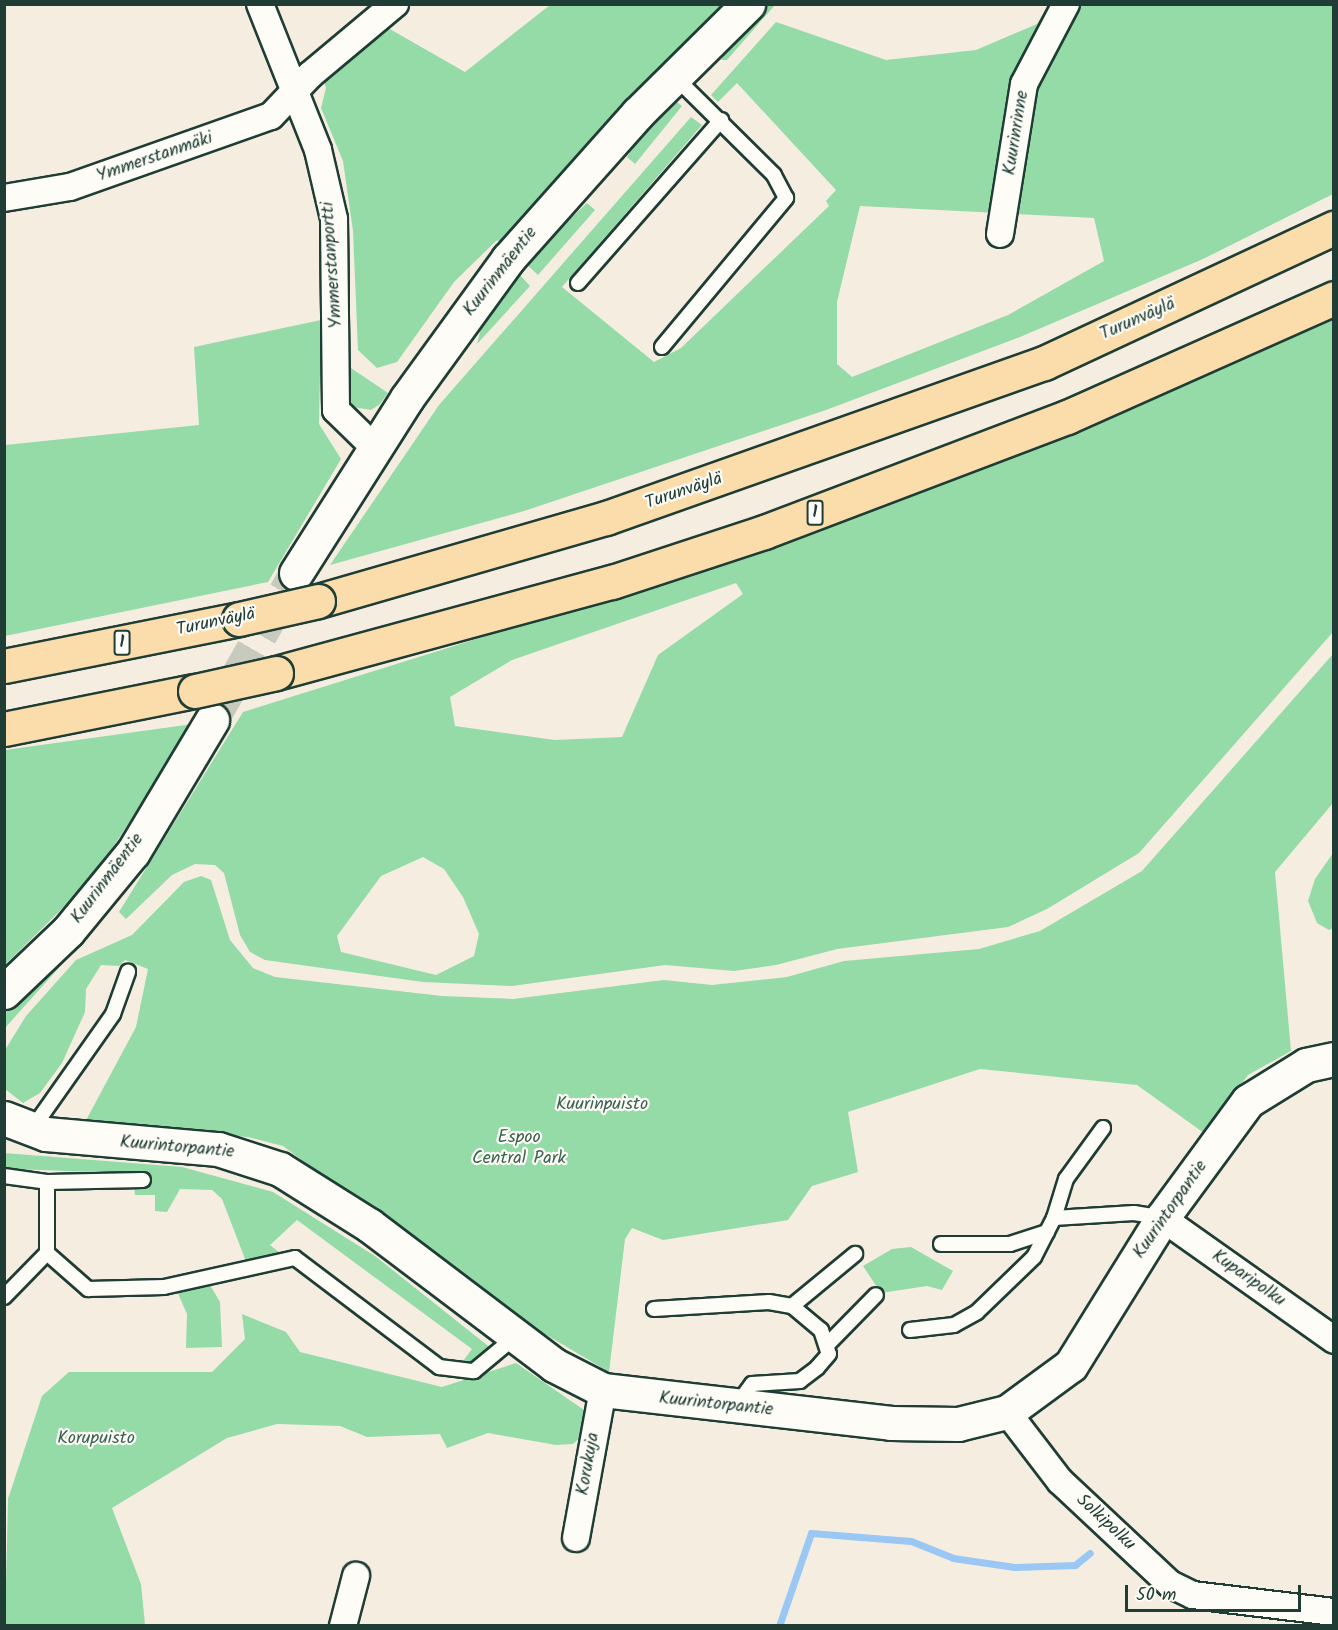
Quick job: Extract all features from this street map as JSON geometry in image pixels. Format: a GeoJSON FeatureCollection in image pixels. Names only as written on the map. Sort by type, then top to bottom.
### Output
{"type":"FeatureCollection","features":[{"type":"Feature","properties":{"kind":"highway","name":"Turunväylä"},"geometry":{"type":"LineString","coordinates":[[4,666],[318,601],[606,518],[1011,374],[1334,228]]}},
{"type":"Feature","properties":{"kind":"highway","name":"1"},"geometry":{"type":"LineString","coordinates":[[4,729],[276,673],[612,582],[764,532],[1066,417],[1334,298]]}},
{"type":"Feature","properties":{"kind":"street","name":"Ymmerstanportti"},"geometry":{"type":"LineString","coordinates":[[260,4],[318,150],[334,219],[336,410],[375,448]]}},
{"type":"Feature","properties":{"kind":"street","name":"Ymmerstanmäki"},"geometry":{"type":"LineString","coordinates":[[4,198],[70,187],[150,162],[271,116],[295,94],[310,75],[395,4]]}},
{"type":"Feature","properties":{"kind":"street","name":"Kuurinmäentie"},"geometry":{"type":"LineString","coordinates":[[297,573],[375,448],[508,259],[674,75],[748,4]]}},
{"type":"Feature","properties":{"kind":"street","name":"Kuurinrinne"},"geometry":{"type":"LineString","coordinates":[[1000,234],[1024,84],[1066,4]]}},
{"type":"Feature","properties":{"kind":"street","name":"Kuurinmäentie"},"geometry":{"type":"LineString","coordinates":[[4,992],[68,931],[133,852],[212,720]]}},
{"type":"Feature","properties":{"kind":"street","name":"Kuurintorpantie"},"geometry":{"type":"LineString","coordinates":[[18,1123],[251,1156],[369,1225],[516,1337],[603,1390],[735,1407],[891,1423],[958,1424],[1007,1412],[1071,1365],[1162,1218],[1260,1089],[1306,1065],[1334,1059]]}},
{"type":"Feature","properties":{"kind":"street","name":"Kuparipolku"},"geometry":{"type":"LineString","coordinates":[[1162,1218],[1334,1340]]}},
{"type":"Feature","properties":{"kind":"street","name":"Korukuja"},"geometry":{"type":"LineString","coordinates":[[576,1538],[603,1390]]}},
{"type":"Feature","properties":{"kind":"street","name":"Solkipolku"},"geometry":{"type":"LineString","coordinates":[[1007,1412],[1060,1481],[1170,1584],[1193,1595],[1334,1612]]}},
{"type":"Feature","properties":{"kind":"street"},"geometry":{"type":"LineString","coordinates":[[343,1626],[356,1576]]}},
{"type":"Feature","properties":{"kind":"lane"},"geometry":{"type":"LineString","coordinates":[[662,347],[786,198],[774,175],[674,75]]}},
{"type":"Feature","properties":{"kind":"lane"},"geometry":{"type":"LineString","coordinates":[[578,283],[721,120]]}},
{"type":"Feature","properties":{"kind":"lane"},"geometry":{"type":"LineString","coordinates":[[18,1123],[113,1014],[128,972]]}},
{"type":"Feature","properties":{"kind":"lane"},"geometry":{"type":"LineString","coordinates":[[910,1330],[954,1325],[977,1312],[1010,1286],[1047,1232],[1054,1218],[1056,1198],[1066,1179],[1103,1128]]}},
{"type":"Feature","properties":{"kind":"lane"},"geometry":{"type":"LineString","coordinates":[[4,1176],[47,1182],[143,1180]]}},
{"type":"Feature","properties":{"kind":"lane"},"geometry":{"type":"LineString","coordinates":[[4,1297],[47,1252],[47,1182]]}},
{"type":"Feature","properties":{"kind":"lane"},"geometry":{"type":"LineString","coordinates":[[1054,1218],[1134,1213],[1162,1218]]}},
{"type":"Feature","properties":{"kind":"lane"},"geometry":{"type":"LineString","coordinates":[[941,1244],[1010,1244],[1047,1232]]}},
{"type":"Feature","properties":{"kind":"lane"},"geometry":{"type":"LineString","coordinates":[[47,1252],[88,1289],[164,1287],[295,1258],[439,1367],[474,1371],[516,1337]]}},
{"type":"Feature","properties":{"kind":"lane"},"geometry":{"type":"LineString","coordinates":[[654,1309],[792,1306],[855,1254]]}},
{"type":"Feature","properties":{"kind":"lane"},"geometry":{"type":"LineString","coordinates":[[735,1407],[752,1384],[800,1381],[829,1354],[829,1343],[876,1294]]}},
{"type":"Feature","properties":{"kind":"lane"},"geometry":{"type":"LineString","coordinates":[[792,1306],[829,1343]]}},
{"type":"Feature","properties":{"kind":"green space"},"geometry":{"type":"Polygon","coordinates":[[[550,5],[729,5],[640,88],[504,246],[497,240],[454,282],[397,362],[377,368],[358,350],[353,231],[343,161],[321,108],[326,88],[321,74],[381,24],[465,72],[550,5]]]}},
{"type":"Feature","properties":{"kind":"green space"},"geometry":{"type":"Polygon","coordinates":[[[765,5],[775,5],[727,60],[721,60],[745,23],[765,5]]]}},
{"type":"Feature","properties":{"kind":"green space"},"geometry":{"type":"Polygon","coordinates":[[[1048,5],[1333,5],[1333,194],[1203,259],[1020,337],[826,410],[524,511],[330,565],[439,405],[691,117],[702,125],[562,287],[654,362],[681,348],[829,206],[826,201],[836,190],[737,83],[718,102],[711,95],[776,22],[886,60],[976,50],[1037,24],[1048,5]],[[860,206],[837,302],[837,364],[852,377],[1008,315],[1104,261],[1094,218],[860,206]]]}},
{"type":"Feature","properties":{"kind":"green space"},"geometry":{"type":"Polygon","coordinates":[[[672,98],[682,106],[635,164],[627,157],[662,104],[672,98]]]}},
{"type":"Feature","properties":{"kind":"green space"},"geometry":{"type":"Polygon","coordinates":[[[587,203],[595,210],[538,275],[524,262],[587,203]]]}},
{"type":"Feature","properties":{"kind":"green space"},"geometry":{"type":"Polygon","coordinates":[[[519,274],[530,286],[477,344],[487,305],[511,275],[519,274]]]}},
{"type":"Feature","properties":{"kind":"green space"},"geometry":{"type":"Polygon","coordinates":[[[1333,317],[1333,632],[1139,853],[1047,909],[1008,927],[837,949],[776,965],[734,971],[665,965],[512,986],[423,982],[265,960],[250,952],[240,935],[224,873],[215,865],[195,864],[172,875],[126,919],[119,912],[243,712],[729,560],[922,491],[1333,317]],[[736,583],[512,660],[450,697],[455,726],[555,740],[622,737],[658,655],[743,594],[736,583]],[[423,857],[381,876],[337,936],[341,952],[436,975],[474,956],[479,934],[463,897],[444,869],[423,857]]]}},
{"type":"Feature","properties":{"kind":"green space"},"geometry":{"type":"Polygon","coordinates":[[[321,320],[319,424],[341,459],[268,582],[5,636],[5,445],[199,425],[194,347],[321,320]]]}},
{"type":"Feature","properties":{"kind":"green space"},"geometry":{"type":"Polygon","coordinates":[[[345,364],[388,393],[380,404],[371,410],[353,407],[346,399],[345,364]]]}},
{"type":"Feature","properties":{"kind":"green space","name":"Espoo Central Park"},"geometry":{"type":"Polygon","coordinates":[[[1333,654],[1333,803],[1275,872],[1291,1051],[1248,1075],[1204,1133],[1137,1085],[980,1069],[848,1112],[858,1172],[812,1186],[788,1220],[663,1240],[632,1228],[625,1239],[609,1372],[545,1334],[538,1338],[283,1146],[248,1137],[84,1124],[136,1027],[148,969],[125,960],[119,966],[101,965],[86,989],[85,1012],[62,1063],[40,1093],[23,1103],[5,1089],[5,1050],[26,1016],[76,960],[132,935],[184,882],[201,876],[211,880],[230,940],[253,968],[275,977],[442,996],[513,999],[664,980],[712,985],[787,977],[844,961],[979,949],[1040,931],[1142,871],[1333,654]]]}},
{"type":"Feature","properties":{"kind":"green space"},"geometry":{"type":"Polygon","coordinates":[[[193,724],[93,878],[5,965],[5,750],[193,724]]]}},
{"type":"Feature","properties":{"kind":"green space"},"geometry":{"type":"Polygon","coordinates":[[[1333,853],[1333,928],[1329,930],[1317,923],[1308,901],[1315,879],[1333,853]]]}},
{"type":"Feature","properties":{"kind":"green space"},"geometry":{"type":"Polygon","coordinates":[[[108,908],[90,933],[5,1028],[5,1006],[108,908]]]}},
{"type":"Feature","properties":{"kind":"green space"},"geometry":{"type":"Polygon","coordinates":[[[4,1153],[182,1167],[273,1192],[375,1256],[492,1349],[472,1363],[463,1361],[472,1349],[297,1220],[270,1245],[281,1254],[247,1264],[222,1199],[212,1190],[180,1189],[167,1212],[155,1211],[155,1195],[135,1195],[134,1187],[149,1187],[149,1174],[13,1169],[5,1167],[4,1153]]]}},
{"type":"Feature","properties":{"kind":"green space"},"geometry":{"type":"Polygon","coordinates":[[[911,1247],[953,1271],[942,1290],[927,1286],[881,1293],[863,1266],[892,1249],[911,1247]]]}},
{"type":"Feature","properties":{"kind":"green space"},"geometry":{"type":"Polygon","coordinates":[[[209,1283],[220,1302],[222,1347],[186,1348],[187,1314],[176,1289],[209,1283]]]}},
{"type":"Feature","properties":{"kind":"green space","name":"Korupuisto"},"geometry":{"type":"Polygon","coordinates":[[[242,1314],[286,1332],[300,1352],[442,1387],[516,1363],[584,1410],[582,1436],[573,1444],[556,1445],[488,1433],[447,1448],[440,1434],[367,1437],[340,1426],[277,1424],[227,1438],[112,1508],[141,1584],[145,1625],[5,1626],[8,1499],[42,1396],[69,1372],[212,1372],[245,1339],[242,1314]]]}},
{"type":"Feature","properties":{"kind":"waterway"},"geometry":{"type":"LineString","coordinates":[[779,1626],[811,1533],[911,1541],[953,1558],[1014,1567],[1075,1565],[1090,1553]]}},
{"type":"Feature","properties":{"kind":"tunnel"},"geometry":{"type":"LineString","coordinates":[[212,720],[296,573]]}},
{"type":"Feature","properties":{"kind":"park label","name":"Kuurinpuisto"},"geometry":{"type":"Point","coordinates":[602,1105]}}]}
